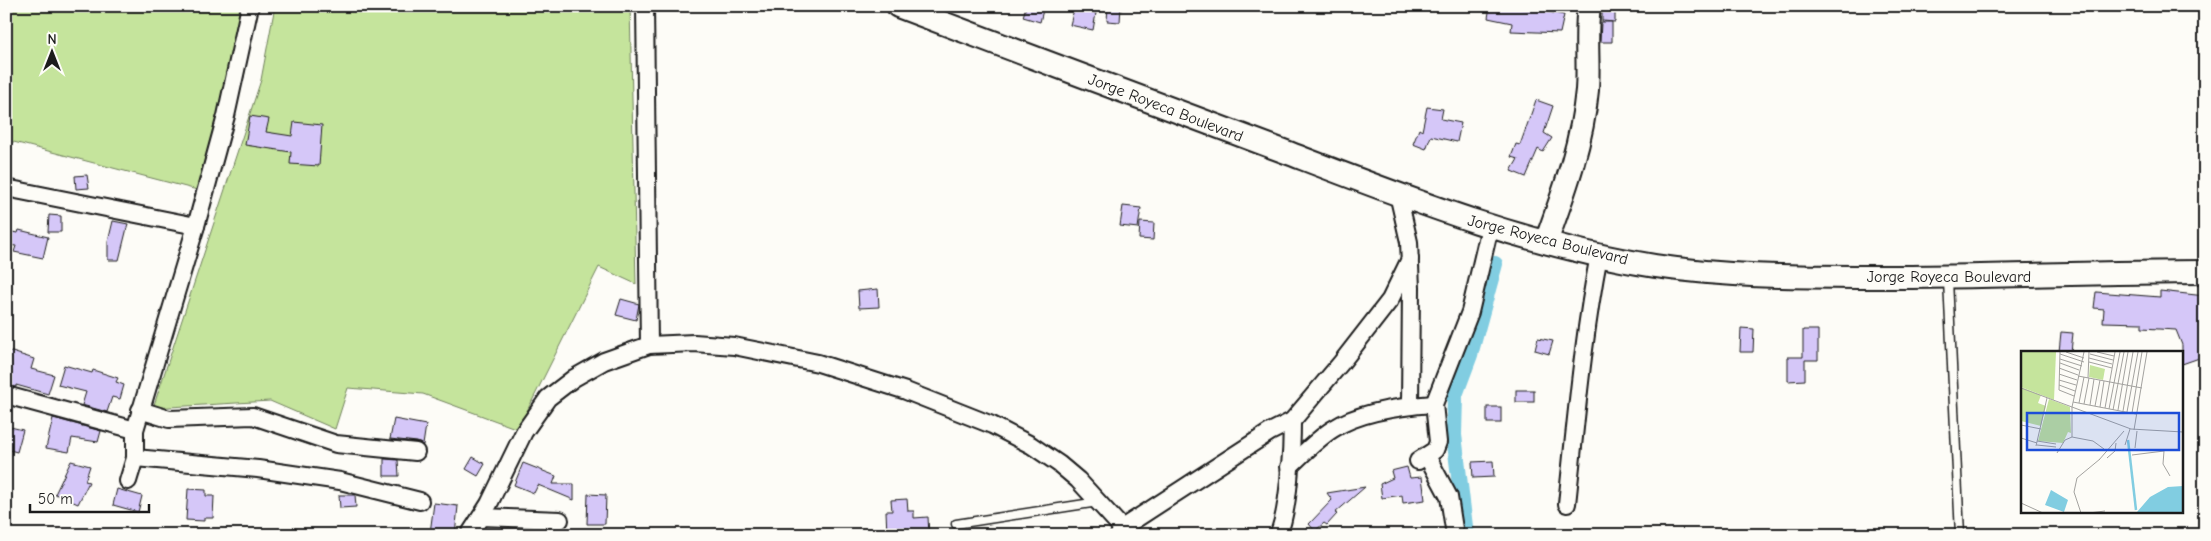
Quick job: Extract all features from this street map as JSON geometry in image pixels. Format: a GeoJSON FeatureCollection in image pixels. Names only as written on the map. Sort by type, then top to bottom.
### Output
{"type":"FeatureCollection","features":[{"type":"Feature","properties":{"kind":"street"},"geometry":{"type":"LineString","coordinates":[[128,481],[135,458],[135,430],[140,410],[196,226],[226,116],[250,6]]}},
{"type":"Feature","properties":{"kind":"street"},"geometry":{"type":"LineString","coordinates":[[645,6],[649,345]]}},
{"type":"Feature","properties":{"kind":"street","name":"Jorge Royeca Boulevard"},"geometry":{"type":"LineString","coordinates":[[898,6],[1398,194],[1519,235],[1599,255],[1690,270],[1806,277],[1948,278],[2205,272]]}},
{"type":"Feature","properties":{"kind":"street"},"geometry":{"type":"LineString","coordinates":[[1455,535],[1449,498],[1423,458],[1435,450],[1438,442],[1434,404],[1470,312],[1519,235],[1575,158],[1587,89],[1584,7]]}},
{"type":"Feature","properties":{"kind":"street"},"geometry":{"type":"LineString","coordinates":[[6,188],[196,226]]}},
{"type":"Feature","properties":{"kind":"street"},"geometry":{"type":"LineString","coordinates":[[1398,194],[1407,226],[1410,259],[1410,406]]}},
{"type":"Feature","properties":{"kind":"street"},"geometry":{"type":"LineString","coordinates":[[1567,504],[1579,377],[1587,317],[1599,255]]}},
{"type":"Feature","properties":{"kind":"street"},"geometry":{"type":"LineString","coordinates":[[470,535],[524,432],[548,398],[574,378],[604,361],[649,345],[694,343],[734,346],[818,363],[906,391],[992,424],[1032,445],[1072,474],[1098,502],[1120,531],[1270,432],[1292,421],[1390,300],[1410,259]]}},
{"type":"Feature","properties":{"kind":"street"},"geometry":{"type":"LineString","coordinates":[[6,395],[135,430]]}},
{"type":"Feature","properties":{"kind":"street"},"geometry":{"type":"LineString","coordinates":[[1289,467],[1333,429],[1346,422],[1410,406],[1434,404]]}},
{"type":"Feature","properties":{"kind":"street"},"geometry":{"type":"LineString","coordinates":[[140,410],[169,419],[253,416],[336,444],[416,452]]}},
{"type":"Feature","properties":{"kind":"street"},"geometry":{"type":"LineString","coordinates":[[1278,535],[1283,518],[1292,421]]}},
{"type":"Feature","properties":{"kind":"street"},"geometry":{"type":"LineString","coordinates":[[135,458],[258,469],[340,481],[420,501]]}},
{"type":"Feature","properties":{"kind":"street"},"geometry":{"type":"LineString","coordinates":[[481,516],[560,520]]}},
{"type":"Feature","properties":{"kind":"lane"},"geometry":{"type":"LineString","coordinates":[[1948,278],[1960,535]]}},
{"type":"Feature","properties":{"kind":"lane"},"geometry":{"type":"LineString","coordinates":[[956,524],[1098,502]]}},
{"type":"Feature","properties":{"kind":"green space"},"geometry":{"type":"Polygon","coordinates":[[[6,6],[257,6],[244,77],[205,192],[6,140],[6,6]]]}},
{"type":"Feature","properties":{"kind":"green space"},"geometry":{"type":"Polygon","coordinates":[[[275,6],[630,6],[636,284],[599,267],[518,429],[423,394],[348,388],[335,429],[270,401],[153,408],[261,80],[275,6]]]}},
{"type":"Feature","properties":{"kind":"building"},"geometry":{"type":"Polygon","coordinates":[[[1026,6],[1044,6],[1040,22],[1023,17],[1026,6]]]}},
{"type":"Feature","properties":{"kind":"building"},"geometry":{"type":"Polygon","coordinates":[[[1108,6],[1121,6],[1120,22],[1107,21],[1108,6]]]}},
{"type":"Feature","properties":{"kind":"building"},"geometry":{"type":"Polygon","coordinates":[[[1490,6],[1538,10],[1564,15],[1560,33],[1511,31],[1512,23],[1488,18],[1490,6]]]}},
{"type":"Feature","properties":{"kind":"building"},"geometry":{"type":"Polygon","coordinates":[[[1602,6],[1615,6],[1615,22],[1602,21],[1602,6]]]}},
{"type":"Feature","properties":{"kind":"building"},"geometry":{"type":"Polygon","coordinates":[[[1074,9],[1096,13],[1093,30],[1070,25],[1074,9]]]}},
{"type":"Feature","properties":{"kind":"building"},"geometry":{"type":"Polygon","coordinates":[[[1601,22],[1612,22],[1612,42],[1600,42],[1601,22]]]}},
{"type":"Feature","properties":{"kind":"building"},"geometry":{"type":"Polygon","coordinates":[[[1536,100],[1553,106],[1544,133],[1552,138],[1543,152],[1538,149],[1526,177],[1511,171],[1518,159],[1511,157],[1516,144],[1520,145],[1536,100]]]}},
{"type":"Feature","properties":{"kind":"building"},"geometry":{"type":"Polygon","coordinates":[[[1427,107],[1443,109],[1441,119],[1461,123],[1457,142],[1431,136],[1426,149],[1413,144],[1419,129],[1422,131],[1427,107]]]}},
{"type":"Feature","properties":{"kind":"building"},"geometry":{"type":"Polygon","coordinates":[[[250,116],[269,119],[266,132],[292,136],[294,122],[322,125],[319,166],[290,164],[291,152],[245,145],[250,116]]]}},
{"type":"Feature","properties":{"kind":"building"},"geometry":{"type":"Polygon","coordinates":[[[87,175],[89,188],[76,189],[75,176],[87,175]]]}},
{"type":"Feature","properties":{"kind":"building"},"geometry":{"type":"Polygon","coordinates":[[[1123,206],[1141,208],[1138,228],[1120,226],[1123,206]]]}},
{"type":"Feature","properties":{"kind":"building"},"geometry":{"type":"Polygon","coordinates":[[[49,215],[61,216],[61,232],[48,232],[49,215]]]}},
{"type":"Feature","properties":{"kind":"building"},"geometry":{"type":"Polygon","coordinates":[[[113,221],[128,224],[119,260],[108,260],[108,242],[113,221]]]}},
{"type":"Feature","properties":{"kind":"building"},"geometry":{"type":"Polygon","coordinates":[[[1140,222],[1154,223],[1153,240],[1139,239],[1140,222]]]}},
{"type":"Feature","properties":{"kind":"building"},"geometry":{"type":"Polygon","coordinates":[[[19,230],[48,237],[43,258],[14,252],[16,246],[6,245],[6,231],[18,233],[19,230]]]}},
{"type":"Feature","properties":{"kind":"building"},"geometry":{"type":"Polygon","coordinates":[[[878,289],[879,307],[859,308],[858,291],[878,289]]]}},
{"type":"Feature","properties":{"kind":"building"},"geometry":{"type":"Polygon","coordinates":[[[2160,291],[2205,296],[2205,356],[2184,363],[2184,351],[2182,351],[2182,345],[2176,330],[2142,328],[2142,323],[2103,322],[2104,309],[2094,308],[2096,292],[2160,297],[2160,291]]]}},
{"type":"Feature","properties":{"kind":"building"},"geometry":{"type":"Polygon","coordinates":[[[621,299],[639,304],[636,320],[616,315],[621,299]]]}},
{"type":"Feature","properties":{"kind":"building"},"geometry":{"type":"Polygon","coordinates":[[[1741,328],[1754,329],[1753,352],[1740,352],[1741,328]]]}},
{"type":"Feature","properties":{"kind":"building"},"geometry":{"type":"Polygon","coordinates":[[[1803,330],[1818,330],[1818,360],[1805,360],[1805,380],[1788,381],[1788,357],[1803,357],[1803,330]]]}},
{"type":"Feature","properties":{"kind":"building"},"geometry":{"type":"Polygon","coordinates":[[[2061,332],[2073,333],[2071,351],[2059,351],[2061,332]]]}},
{"type":"Feature","properties":{"kind":"building"},"geometry":{"type":"Polygon","coordinates":[[[1538,338],[1553,341],[1549,354],[1535,350],[1538,338]]]}},
{"type":"Feature","properties":{"kind":"building"},"geometry":{"type":"Polygon","coordinates":[[[6,350],[34,359],[31,369],[54,375],[48,394],[16,385],[16,387],[6,385],[6,350]]]}},
{"type":"Feature","properties":{"kind":"building"},"geometry":{"type":"Polygon","coordinates":[[[64,365],[92,373],[93,370],[118,378],[116,382],[124,385],[120,399],[112,397],[107,412],[82,405],[86,392],[58,385],[64,365]]]}},
{"type":"Feature","properties":{"kind":"building"},"geometry":{"type":"Polygon","coordinates":[[[1516,390],[1534,390],[1534,402],[1516,402],[1516,390]]]}},
{"type":"Feature","properties":{"kind":"building"},"geometry":{"type":"Polygon","coordinates":[[[1487,407],[1501,407],[1501,423],[1487,423],[1487,407]]]}},
{"type":"Feature","properties":{"kind":"building"},"geometry":{"type":"Polygon","coordinates":[[[53,418],[101,431],[98,442],[72,438],[69,452],[46,448],[53,418]]]}},
{"type":"Feature","properties":{"kind":"building"},"geometry":{"type":"Polygon","coordinates":[[[394,419],[426,425],[423,445],[417,442],[390,439],[394,419]]]}},
{"type":"Feature","properties":{"kind":"building"},"geometry":{"type":"Polygon","coordinates":[[[6,426],[23,430],[17,452],[6,449],[6,426]]]}},
{"type":"Feature","properties":{"kind":"building"},"geometry":{"type":"Polygon","coordinates":[[[473,457],[485,464],[478,476],[466,469],[473,457]]]}},
{"type":"Feature","properties":{"kind":"building"},"geometry":{"type":"Polygon","coordinates":[[[384,459],[398,460],[399,476],[384,476],[384,459]]]}},
{"type":"Feature","properties":{"kind":"building"},"geometry":{"type":"Polygon","coordinates":[[[71,461],[90,466],[85,481],[89,482],[78,504],[55,494],[71,461]]]}},
{"type":"Feature","properties":{"kind":"building"},"geometry":{"type":"Polygon","coordinates":[[[1493,461],[1494,477],[1473,478],[1472,462],[1493,461]]]}},
{"type":"Feature","properties":{"kind":"building"},"geometry":{"type":"Polygon","coordinates":[[[523,463],[556,476],[553,484],[574,484],[574,500],[538,485],[534,493],[514,485],[523,463]]]}},
{"type":"Feature","properties":{"kind":"building"},"geometry":{"type":"Polygon","coordinates":[[[1407,467],[1410,478],[1422,477],[1425,500],[1403,503],[1402,495],[1382,498],[1380,484],[1393,478],[1391,471],[1407,467]]]}},
{"type":"Feature","properties":{"kind":"building"},"geometry":{"type":"Polygon","coordinates":[[[1365,487],[1335,513],[1337,514],[1327,525],[1324,523],[1315,531],[1309,524],[1332,500],[1327,493],[1365,487]]]}},
{"type":"Feature","properties":{"kind":"building"},"geometry":{"type":"Polygon","coordinates":[[[117,489],[142,496],[138,512],[113,505],[117,489]]]}},
{"type":"Feature","properties":{"kind":"building"},"geometry":{"type":"Polygon","coordinates":[[[188,489],[206,490],[206,496],[214,496],[213,518],[204,518],[204,521],[186,520],[188,489]]]}},
{"type":"Feature","properties":{"kind":"building"},"geometry":{"type":"Polygon","coordinates":[[[588,494],[606,495],[605,524],[587,524],[588,494]]]}},
{"type":"Feature","properties":{"kind":"building"},"geometry":{"type":"Polygon","coordinates":[[[339,495],[355,495],[356,507],[340,508],[339,495]]]}},
{"type":"Feature","properties":{"kind":"building"},"geometry":{"type":"Polygon","coordinates":[[[907,499],[908,511],[914,511],[914,518],[928,517],[929,535],[887,535],[886,511],[892,511],[891,500],[907,499]]]}},
{"type":"Feature","properties":{"kind":"building"},"geometry":{"type":"Polygon","coordinates":[[[434,503],[458,506],[455,535],[430,533],[434,503]]]}},
{"type":"Feature","properties":{"kind":"waterway"},"geometry":{"type":"LineString","coordinates":[[1466,535],[1454,435],[1455,395],[1470,355],[1495,264]]}}]}
